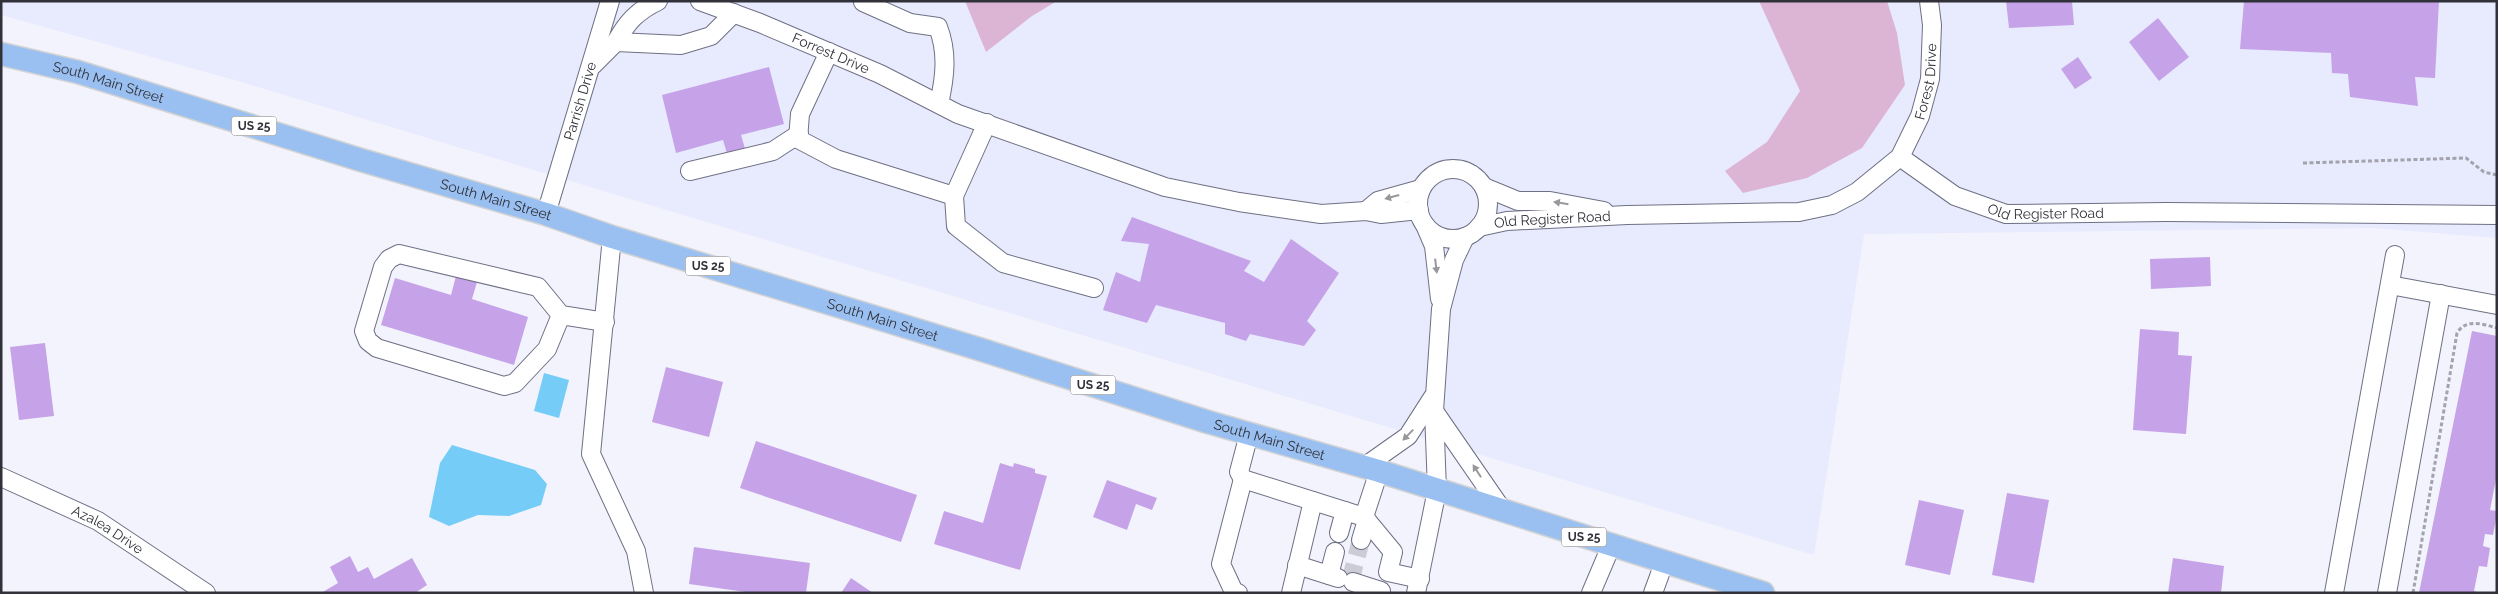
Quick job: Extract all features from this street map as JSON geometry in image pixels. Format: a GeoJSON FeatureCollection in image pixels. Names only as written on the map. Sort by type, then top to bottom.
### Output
{"type":"FeatureCollection","features":[{"type":"Feature","properties":{"kind":"main road","name":"South Main Street"},"geometry":{"type":"LineString","coordinates":[[1,54],[78,72],[360,160],[548,207],[612,237],[1249,434],[1371,469],[1763,593]]}},
{"type":"Feature","properties":{"kind":"street","name":"Parrish Drive"},"geometry":{"type":"LineString","coordinates":[[548,207],[610,1]]}},
{"type":"Feature","properties":{"kind":"street"},"geometry":{"type":"LineString","coordinates":[[591,67],[616,42],[627,22],[641,9],[658,1]]}},
{"type":"Feature","properties":{"kind":"street","name":"Forrest Drive"},"geometry":{"type":"LineString","coordinates":[[700,1],[734,13],[880,74],[958,114],[1166,187],[1239,202],[1321,214],[1366,211],[1422,217]]}},
{"type":"Feature","properties":{"kind":"street","name":"Forest Drive"},"geometry":{"type":"LineString","coordinates":[[1900,157],[1920,116],[1930,79],[1932,25],[1929,1]]}},
{"type":"Feature","properties":{"kind":"street"},"geometry":{"type":"LineString","coordinates":[[864,2],[910,23],[938,27],[944,43],[945,77],[939,104]]}},
{"type":"Feature","properties":{"kind":"street"},"geometry":{"type":"LineString","coordinates":[[616,42],[681,45],[711,36],[734,13]]}},
{"type":"Feature","properties":{"kind":"street"},"geometry":{"type":"LineString","coordinates":[[829,52],[800,114],[798,139],[836,159],[954,196]]}},
{"type":"Feature","properties":{"kind":"street"},"geometry":{"type":"LineString","coordinates":[[987,123],[954,196],[956,226],[1002,263],[1094,288]]}},
{"type":"Feature","properties":{"kind":"street"},"geometry":{"type":"LineString","coordinates":[[690,171],[773,151],[799,134]]}},
{"type":"Feature","properties":{"kind":"street","name":"Old Register Road"},"geometry":{"type":"LineString","coordinates":[[1422,217],[1432,232],[1442,237],[1454,239],[1507,221],[1626,215],[1799,212],[1832,205],[1857,192],[1900,157],[1955,196],[2006,214],[2166,212],[2497,215]]}},
{"type":"Feature","properties":{"kind":"street","name":"Old Register Road"},"geometry":{"type":"LineString","coordinates":[[1418,586],[1437,490],[1434,403],[1441,309],[1434,246],[1422,217],[1421,190],[1434,175],[1452,169],[1470,174],[1484,187],[1518,201],[1550,202],[1626,215]]}},
{"type":"Feature","properties":{"kind":"street","name":"Old Register Road"},"geometry":{"type":"LineString","coordinates":[[1441,309],[1454,260],[1488,209],[1484,187]]}},
{"type":"Feature","properties":{"kind":"street"},"geometry":{"type":"LineString","coordinates":[[1366,211],[1378,201],[1421,190]]}},
{"type":"Feature","properties":{"kind":"street"},"geometry":{"type":"LineString","coordinates":[[612,237],[591,454],[636,551],[644,593]]}},
{"type":"Feature","properties":{"kind":"street"},"geometry":{"type":"LineString","coordinates":[[561,315],[547,349],[515,383],[504,386],[377,348],[368,341],[364,331],[384,267],[389,259],[399,254],[538,287],[561,315],[604,322]]}},
{"type":"Feature","properties":{"kind":"street"},"geometry":{"type":"LineString","coordinates":[[2334,593],[2395,255]]}},
{"type":"Feature","properties":{"kind":"street"},"geometry":{"type":"LineString","coordinates":[[2390,284],[2497,305]]}},
{"type":"Feature","properties":{"kind":"street"},"geometry":{"type":"LineString","coordinates":[[2387,593],[2441,294]]}},
{"type":"Feature","properties":{"kind":"street"},"geometry":{"type":"LineString","coordinates":[[1434,403],[1503,511]]}},
{"type":"Feature","properties":{"kind":"street","name":"Old Register Road"},"geometry":{"type":"LineString","coordinates":[[1371,469],[1408,436],[1434,403]]}},
{"type":"Feature","properties":{"kind":"street"},"geometry":{"type":"LineString","coordinates":[[1249,434],[1239,472],[1243,479],[1365,518],[1393,552],[1381,592],[1297,565]]}},
{"type":"Feature","properties":{"kind":"street"},"geometry":{"type":"LineString","coordinates":[[1361,540],[1371,469]]}},
{"type":"Feature","properties":{"kind":"street","name":"Azalea Drive"},"geometry":{"type":"LineString","coordinates":[[1,478],[98,521],[206,593]]}},
{"type":"Feature","properties":{"kind":"street"},"geometry":{"type":"LineString","coordinates":[[1238,593],[1234,592],[1222,564],[1243,479]]}},
{"type":"Feature","properties":{"kind":"street"},"geometry":{"type":"LineString","coordinates":[[1290,593],[1313,501]]}},
{"type":"Feature","properties":{"kind":"street"},"geometry":{"type":"LineString","coordinates":[[1339,533],[1345,511]]}},
{"type":"Feature","properties":{"kind":"street"},"geometry":{"type":"LineString","coordinates":[[1591,593],[1611,546]]}},
{"type":"Feature","properties":{"kind":"street"},"geometry":{"type":"LineString","coordinates":[[1335,552],[1340,578]]}},
{"type":"Feature","properties":{"kind":"street"},"geometry":{"type":"LineString","coordinates":[[1653,593],[1664,563]]}},
{"type":"Feature","properties":{"kind":"street"},"geometry":{"type":"LineString","coordinates":[[1388,572],[1418,586]]}},
{"type":"Feature","properties":{"kind":"path"},"geometry":{"type":"LineString","coordinates":[[2303,164],[2466,158],[2484,172],[2497,175]]}},
{"type":"Feature","properties":{"kind":"path"},"geometry":{"type":"LineString","coordinates":[[2413,593],[2457,333],[2461,326],[2468,323],[2497,328]]}},
{"type":"Feature","properties":{"kind":"shaded area"},"geometry":{"type":"Polygon","coordinates":[[[1,1],[2497,1],[2497,238],[2374,228],[1864,234],[1814,555],[238,81],[1,15],[1,1]]]}},
{"type":"Feature","properties":{"kind":"shaded area"},"geometry":{"type":"Polygon","coordinates":[[[965,1],[1057,1],[1032,16],[986,52],[965,1]]]}},
{"type":"Feature","properties":{"kind":"shaded area"},"geometry":{"type":"Polygon","coordinates":[[[1759,1],[1887,1],[1897,33],[1905,85],[1862,148],[1807,178],[1743,193],[1725,171],[1767,142],[1800,91],[1759,1]]]}},
{"type":"Feature","properties":{"kind":"water"},"geometry":{"type":"Polygon","coordinates":[[[544,373],[569,380],[559,418],[534,411],[544,373]]]}},
{"type":"Feature","properties":{"kind":"water"},"geometry":{"type":"Polygon","coordinates":[[[452,445],[535,470],[547,484],[541,505],[509,516],[478,515],[449,526],[429,517],[440,463],[452,445]]]}},
{"type":"Feature","properties":{"kind":"building"},"geometry":{"type":"Polygon","coordinates":[[[2006,1],[2072,1],[2074,25],[2009,28],[2006,1]]]}},
{"type":"Feature","properties":{"kind":"building"},"geometry":{"type":"Polygon","coordinates":[[[2244,1],[2439,1],[2435,78],[2415,77],[2418,106],[2350,97],[2348,74],[2332,73],[2331,53],[2240,49],[2244,1]]]}},
{"type":"Feature","properties":{"kind":"building"},"geometry":{"type":"Polygon","coordinates":[[[2158,18],[2189,57],[2159,81],[2129,42],[2158,18]]]}},
{"type":"Feature","properties":{"kind":"building"},"geometry":{"type":"Polygon","coordinates":[[[2078,57],[2092,78],[2075,89],[2061,69],[2078,57]]]}},
{"type":"Feature","properties":{"kind":"building"},"geometry":{"type":"Polygon","coordinates":[[[769,67],[784,124],[741,135],[746,152],[728,157],[723,140],[676,153],[662,95],[769,67]]]}},
{"type":"Feature","properties":{"kind":"building"},"geometry":{"type":"Polygon","coordinates":[[[1132,217],[1251,261],[1244,271],[1264,282],[1291,239],[1339,273],[1307,321],[1316,330],[1304,346],[1250,334],[1246,341],[1225,334],[1225,323],[1156,305],[1147,323],[1103,310],[1116,272],[1140,282],[1149,244],[1121,241],[1132,217]]]}},
{"type":"Feature","properties":{"kind":"building"},"geometry":{"type":"Polygon","coordinates":[[[2210,257],[2211,286],[2151,289],[2150,259],[2210,257]]]}},
{"type":"Feature","properties":{"kind":"building"},"geometry":{"type":"Polygon","coordinates":[[[456,276],[477,282],[472,299],[528,317],[514,365],[381,325],[395,278],[451,295],[456,276]]]}},
{"type":"Feature","properties":{"kind":"building"},"geometry":{"type":"Polygon","coordinates":[[[2140,329],[2179,332],[2178,355],[2192,356],[2186,434],[2133,430],[2140,329]]]}},
{"type":"Feature","properties":{"kind":"building"},"geometry":{"type":"Polygon","coordinates":[[[2472,331],[2497,336],[2497,474],[2490,510],[2497,511],[2497,514],[2493,535],[2485,534],[2483,546],[2490,548],[2487,567],[2479,566],[2474,591],[2479,593],[2419,593],[2472,331]]]}},
{"type":"Feature","properties":{"kind":"building"},"geometry":{"type":"Polygon","coordinates":[[[45,343],[54,416],[19,420],[10,347],[45,343]]]}},
{"type":"Feature","properties":{"kind":"building"},"geometry":{"type":"Polygon","coordinates":[[[666,367],[723,382],[709,437],[652,422],[666,367]]]}},
{"type":"Feature","properties":{"kind":"building"},"geometry":{"type":"Polygon","coordinates":[[[756,441],[917,495],[901,542],[740,488],[756,441]]]}},
{"type":"Feature","properties":{"kind":"building"},"geometry":{"type":"Polygon","coordinates":[[[1000,463],[1013,467],[1014,463],[1035,469],[1035,473],[1047,476],[1020,570],[934,544],[944,511],[983,523],[1000,463]]]}},
{"type":"Feature","properties":{"kind":"building"},"geometry":{"type":"Polygon","coordinates":[[[1107,480],[1157,498],[1152,510],[1136,504],[1127,530],[1093,517],[1107,480]]]}},
{"type":"Feature","properties":{"kind":"building"},"geometry":{"type":"Polygon","coordinates":[[[2007,493],[2049,500],[2034,583],[1992,575],[2007,493]]]}},
{"type":"Feature","properties":{"kind":"building"},"geometry":{"type":"Polygon","coordinates":[[[1919,500],[1964,510],[1950,575],[1905,565],[1919,500]]]}},
{"type":"Feature","properties":{"kind":"building"},"geometry":{"type":"Polygon","coordinates":[[[694,547],[810,563],[806,593],[753,593],[689,584],[694,547]]]}},
{"type":"Feature","properties":{"kind":"building"},"geometry":{"type":"Polygon","coordinates":[[[350,556],[358,572],[368,567],[374,579],[412,558],[427,585],[415,593],[321,593],[338,583],[330,567],[350,556]]]}},
{"type":"Feature","properties":{"kind":"building"},"geometry":{"type":"Polygon","coordinates":[[[2173,558],[2224,566],[2221,593],[2168,593],[2173,558]]]}},
{"type":"Feature","properties":{"kind":"building"},"geometry":{"type":"Polygon","coordinates":[[[851,578],[873,593],[841,593],[851,578]]]}},
{"type":"Feature","properties":{"kind":"tunnel"},"geometry":{"type":"LineString","coordinates":[[1350,582],[1361,540]]}}]}
